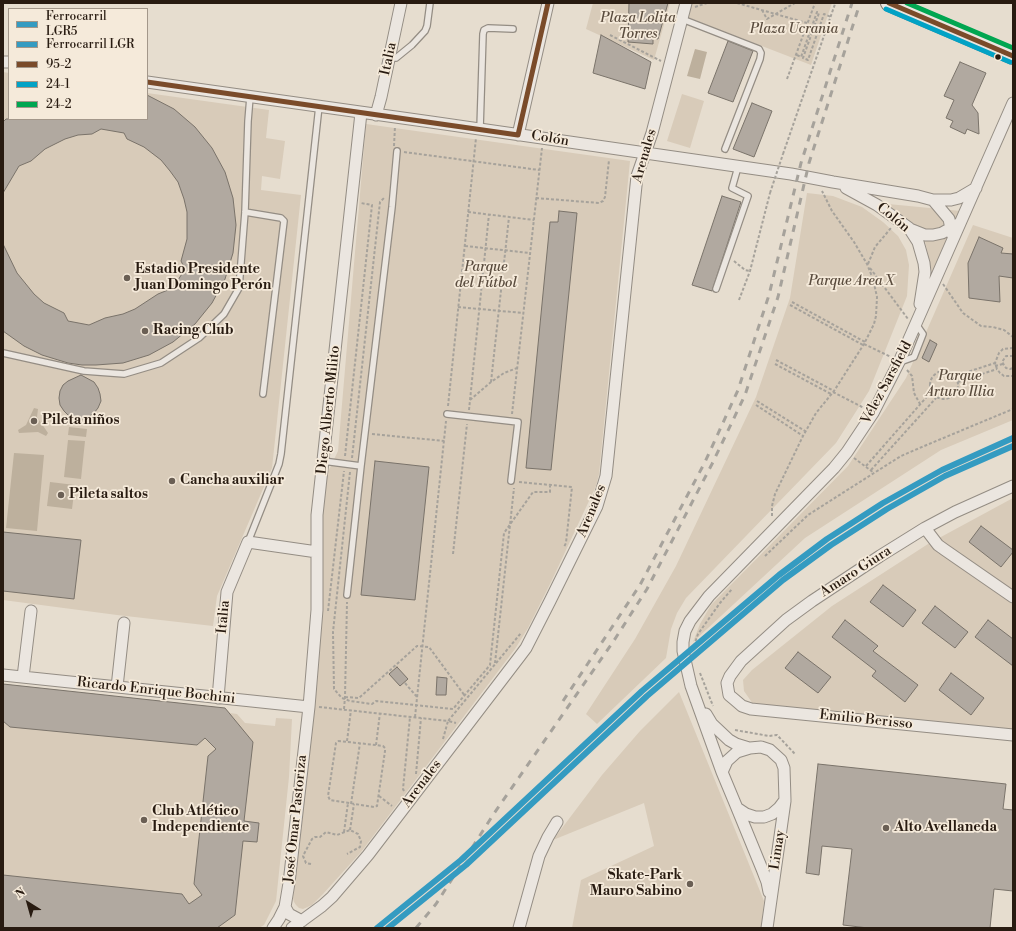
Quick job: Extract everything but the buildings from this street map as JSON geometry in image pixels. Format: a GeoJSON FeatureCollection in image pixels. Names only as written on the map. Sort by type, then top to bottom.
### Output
{"type":"FeatureCollection","features":[{"type":"Feature","properties":{"kind":"main road"},"geometry":{"type":"LineString","coordinates":[[889,3],[906,6],[1013,56]]}},
{"type":"Feature","properties":{"kind":"street","name":"Italia"},"geometry":{"type":"LineString","coordinates":[[376,115],[401,3]]}},
{"type":"Feature","properties":{"kind":"street"},"geometry":{"type":"LineString","coordinates":[[518,135],[548,3]]}},
{"type":"Feature","properties":{"kind":"street","name":"Arenales"},"geometry":{"type":"LineString","coordinates":[[292,928],[332,897],[368,855],[526,648],[599,501],[606,476],[637,176],[646,154],[652,133],[686,3]]}},
{"type":"Feature","properties":{"kind":"street","name":"Colón"},"geometry":{"type":"LineString","coordinates":[[148,82],[319,106],[478,133],[518,135],[791,174],[918,196],[933,200],[951,200],[959,198],[976,188]]}},
{"type":"Feature","properties":{"kind":"street","name":"Vélez Sarsfield"},"geometry":{"type":"LineString","coordinates":[[722,772],[691,686],[686,667],[683,642],[685,631],[690,621],[709,596],[818,485],[847,452],[873,413],[899,362],[952,241],[956,226],[976,188],[1013,103]]}},
{"type":"Feature","properties":{"kind":"street","name":"Diego Alberto Milito"},"geometry":{"type":"LineString","coordinates":[[313,707],[317,610],[317,515],[361,113]]}},
{"type":"Feature","properties":{"kind":"street","name":"Colón"},"geometry":{"type":"LineString","coordinates":[[833,182],[865,198],[898,219],[910,228],[918,242],[925,272],[922,296],[915,326]]}},
{"type":"Feature","properties":{"kind":"street"},"geometry":{"type":"LineString","coordinates":[[910,228],[925,235],[942,233],[956,226],[933,200]]}},
{"type":"Feature","properties":{"kind":"street","name":"Amaro Giura"},"geometry":{"type":"LineString","coordinates":[[728,689],[727,683],[730,676],[740,661],[786,620],[843,580],[926,528],[955,512],[1013,486]]}},
{"type":"Feature","properties":{"kind":"street"},"geometry":{"type":"LineString","coordinates":[[926,528],[938,545],[1013,597]]}},
{"type":"Feature","properties":{"kind":"street","name":"Italia"},"geometry":{"type":"LineString","coordinates":[[218,698],[226,592],[248,542]]}},
{"type":"Feature","properties":{"kind":"street"},"geometry":{"type":"LineString","coordinates":[[248,542],[317,552]]}},
{"type":"Feature","properties":{"kind":"street"},"geometry":{"type":"LineString","coordinates":[[23,677],[31,610]]}},
{"type":"Feature","properties":{"kind":"street"},"geometry":{"type":"LineString","coordinates":[[117,687],[124,623]]}},
{"type":"Feature","properties":{"kind":"street","name":"Ricardo Enrique Bochini"},"geometry":{"type":"LineString","coordinates":[[3,675],[313,707]]}},
{"type":"Feature","properties":{"kind":"street","name":"Vélez Sarsfield"},"geometry":{"type":"LineString","coordinates":[[691,686],[712,724],[722,735],[736,744],[750,748]]}},
{"type":"Feature","properties":{"kind":"street","name":"Emilio Berisso"},"geometry":{"type":"LineString","coordinates":[[728,689],[735,700],[742,706],[750,709],[1013,734]]}},
{"type":"Feature","properties":{"kind":"street","name":"José Omar Pastoriza"},"geometry":{"type":"LineString","coordinates":[[273,928],[280,919],[285,907],[290,883],[313,707]]}},
{"type":"Feature","properties":{"kind":"street"},"geometry":{"type":"LineString","coordinates":[[750,748],[770,750],[781,760],[784,768],[785,800],[779,808],[764,817],[755,817],[736,808],[722,772],[727,761],[733,754],[750,748]]}},
{"type":"Feature","properties":{"kind":"street","name":"Limay"},"geometry":{"type":"LineString","coordinates":[[767,928],[785,800]]}},
{"type":"Feature","properties":{"kind":"street","name":"Limay"},"geometry":{"type":"LineString","coordinates":[[736,808],[767,882],[770,900]]}},
{"type":"Feature","properties":{"kind":"street"},"geometry":{"type":"LineString","coordinates":[[519,928],[539,856],[557,822]]}},
{"type":"Feature","properties":{"kind":"street"},"geometry":{"type":"LineString","coordinates":[[285,907],[289,914],[302,921]]}},
{"type":"Feature","properties":{"kind":"lane"},"geometry":{"type":"LineString","coordinates":[[389,58],[396,58],[412,45],[425,31],[430,3]]}},
{"type":"Feature","properties":{"kind":"lane"},"geometry":{"type":"LineString","coordinates":[[682,19],[759,49],[761,53],[725,149]]}},
{"type":"Feature","properties":{"kind":"lane"},"geometry":{"type":"LineString","coordinates":[[478,133],[484,30],[488,28],[513,29]]}},
{"type":"Feature","properties":{"kind":"lane"},"geometry":{"type":"LineString","coordinates":[[3,353],[84,371],[124,374],[161,364],[199,338],[224,314],[239,288],[245,212],[250,97]]}},
{"type":"Feature","properties":{"kind":"lane"},"geometry":{"type":"LineString","coordinates":[[248,542],[279,464],[281,454],[319,106]]}},
{"type":"Feature","properties":{"kind":"lane"},"geometry":{"type":"LineString","coordinates":[[347,595],[392,207],[395,150]]}},
{"type":"Feature","properties":{"kind":"lane"},"geometry":{"type":"LineString","coordinates":[[716,288],[748,196],[732,188],[738,167]]}},
{"type":"Feature","properties":{"kind":"lane"},"geometry":{"type":"LineString","coordinates":[[245,212],[281,218],[284,221],[263,394]]}},
{"type":"Feature","properties":{"kind":"lane"},"geometry":{"type":"LineString","coordinates":[[447,414],[518,422],[511,481]]}},
{"type":"Feature","properties":{"kind":"lane"},"geometry":{"type":"LineString","coordinates":[[323,461],[361,466]]}},
{"type":"Feature","properties":{"kind":"path"},"geometry":{"type":"LineString","coordinates":[[737,3],[808,23]]}},
{"type":"Feature","properties":{"kind":"path"},"geometry":{"type":"LineString","coordinates":[[761,10],[767,19],[795,3]]}},
{"type":"Feature","properties":{"kind":"path"},"geometry":{"type":"LineString","coordinates":[[787,79],[815,3]]}},
{"type":"Feature","properties":{"kind":"path"},"geometry":{"type":"LineString","coordinates":[[739,300],[750,271],[770,193],[835,4]]}},
{"type":"Feature","properties":{"kind":"path"},"geometry":{"type":"LineString","coordinates":[[797,55],[801,56],[817,12],[819,13],[804,58],[808,60],[824,14],[831,17]]}},
{"type":"Feature","properties":{"kind":"path"},"geometry":{"type":"LineString","coordinates":[[610,35],[670,65]]}},
{"type":"Feature","properties":{"kind":"path"},"geometry":{"type":"LineString","coordinates":[[391,124],[395,125],[395,150],[539,170]]}},
{"type":"Feature","properties":{"kind":"path"},"geometry":{"type":"LineString","coordinates":[[415,717],[468,212],[478,133]]}},
{"type":"Feature","properties":{"kind":"path"},"geometry":{"type":"LineString","coordinates":[[511,421],[542,147],[537,146]]}},
{"type":"Feature","properties":{"kind":"path"},"geometry":{"type":"LineString","coordinates":[[536,198],[600,203],[605,197],[609,160]]}},
{"type":"Feature","properties":{"kind":"path"},"geometry":{"type":"LineString","coordinates":[[770,178],[778,179]]}},
{"type":"Feature","properties":{"kind":"path"},"geometry":{"type":"LineString","coordinates":[[822,191],[832,211],[868,264],[915,326]]}},
{"type":"Feature","properties":{"kind":"path"},"geometry":{"type":"LineString","coordinates":[[385,197],[380,202],[333,632],[334,689],[342,698],[350,701],[372,704],[376,701],[453,709],[466,697],[523,631]]}},
{"type":"Feature","properties":{"kind":"path"},"geometry":{"type":"LineString","coordinates":[[327,618],[329,611],[372,205],[358,202]]}},
{"type":"Feature","properties":{"kind":"path"},"geometry":{"type":"LineString","coordinates":[[468,212],[534,220]]}},
{"type":"Feature","properties":{"kind":"path"},"geometry":{"type":"LineString","coordinates":[[453,554],[489,214]]}},
{"type":"Feature","properties":{"kind":"path"},"geometry":{"type":"LineString","coordinates":[[491,382],[509,217]]}},
{"type":"Feature","properties":{"kind":"path"},"geometry":{"type":"LineString","coordinates":[[773,519],[772,506],[775,494],[805,432],[816,413],[833,392],[864,344],[874,324],[877,297],[868,264],[875,247],[898,219]]}},
{"type":"Feature","properties":{"kind":"path"},"geometry":{"type":"LineString","coordinates":[[465,246],[530,253]]}},
{"type":"Feature","properties":{"kind":"path"},"geometry":{"type":"LineString","coordinates":[[727,256],[745,270],[750,271]]}},
{"type":"Feature","properties":{"kind":"path"},"geometry":{"type":"LineString","coordinates":[[935,280],[944,285],[963,313],[981,326],[1004,330],[1013,337]]}},
{"type":"Feature","properties":{"kind":"path"},"geometry":{"type":"LineString","coordinates":[[792,302],[838,327],[864,344]]}},
{"type":"Feature","properties":{"kind":"path"},"geometry":{"type":"LineString","coordinates":[[790,305],[899,362],[912,376],[914,393],[920,404]]}},
{"type":"Feature","properties":{"kind":"path"},"geometry":{"type":"LineString","coordinates":[[458,307],[523,313]]}},
{"type":"Feature","properties":{"kind":"path"},"geometry":{"type":"LineString","coordinates":[[813,318],[815,314]]}},
{"type":"Feature","properties":{"kind":"path"},"geometry":{"type":"LineString","coordinates":[[1013,348],[1003,349],[998,353],[995,363],[997,369],[1004,376],[1013,376]]}},
{"type":"Feature","properties":{"kind":"path"},"geometry":{"type":"LineString","coordinates":[[1003,364],[1003,360],[1006,356],[1013,356]]}},
{"type":"Feature","properties":{"kind":"path"},"geometry":{"type":"LineString","coordinates":[[776,360],[873,413]]}},
{"type":"Feature","properties":{"kind":"path"},"geometry":{"type":"LineString","coordinates":[[955,376],[995,363]]}},
{"type":"Feature","properties":{"kind":"path"},"geometry":{"type":"LineString","coordinates":[[775,364],[812,384],[833,392]]}},
{"type":"Feature","properties":{"kind":"path"},"geometry":{"type":"LineString","coordinates":[[995,366],[1003,364]]}},
{"type":"Feature","properties":{"kind":"path"},"geometry":{"type":"LineString","coordinates":[[1003,364],[1008,369],[1013,368]]}},
{"type":"Feature","properties":{"kind":"path"},"geometry":{"type":"LineString","coordinates":[[470,401],[491,382],[504,373],[517,368]]}},
{"type":"Feature","properties":{"kind":"path"},"geometry":{"type":"LineString","coordinates":[[958,382],[997,369]]}},
{"type":"Feature","properties":{"kind":"path"},"geometry":{"type":"LineString","coordinates":[[946,370],[955,376],[958,382],[956,393],[947,399],[936,398],[929,387],[930,381],[936,373],[946,370]]}},
{"type":"Feature","properties":{"kind":"path"},"geometry":{"type":"LineString","coordinates":[[812,384],[814,380]]}},
{"type":"Feature","properties":{"kind":"path"},"geometry":{"type":"LineString","coordinates":[[866,466],[931,392]]}},
{"type":"Feature","properties":{"kind":"path"},"geometry":{"type":"LineString","coordinates":[[870,470],[936,398]]}},
{"type":"Feature","properties":{"kind":"path"},"geometry":{"type":"LineString","coordinates":[[757,401],[805,432]]}},
{"type":"Feature","properties":{"kind":"path"},"geometry":{"type":"LineString","coordinates":[[756,405],[803,436]]}},
{"type":"Feature","properties":{"kind":"path"},"geometry":{"type":"LineString","coordinates":[[764,556],[808,515],[901,456],[1013,409]]}},
{"type":"Feature","properties":{"kind":"path"},"geometry":{"type":"LineString","coordinates":[[774,417],[776,413]]}},
{"type":"Feature","properties":{"kind":"path"},"geometry":{"type":"LineString","coordinates":[[786,425],[788,421]]}},
{"type":"Feature","properties":{"kind":"path"},"geometry":{"type":"LineString","coordinates":[[365,433],[444,441]]}},
{"type":"Feature","properties":{"kind":"path"},"geometry":{"type":"LineString","coordinates":[[847,452],[874,473]]}},
{"type":"Feature","properties":{"kind":"path"},"geometry":{"type":"LineString","coordinates":[[495,664],[515,481],[572,488],[566,543],[562,550]]}},
{"type":"Feature","properties":{"kind":"path"},"geometry":{"type":"LineString","coordinates":[[313,707],[344,709],[448,721],[490,665],[504,533],[533,492],[550,492],[550,485]]}},
{"type":"Feature","properties":{"kind":"path"},"geometry":{"type":"LineString","coordinates":[[692,652],[698,634],[720,603],[734,587]]}},
{"type":"Feature","properties":{"kind":"path"},"geometry":{"type":"LineString","coordinates":[[344,709],[347,595]]}},
{"type":"Feature","properties":{"kind":"path"},"geometry":{"type":"LineString","coordinates":[[345,698],[359,698],[417,646],[429,647],[466,697]]}},
{"type":"Feature","properties":{"kind":"path"},"geometry":{"type":"LineString","coordinates":[[697,667],[715,710]]}},
{"type":"Feature","properties":{"kind":"path"},"geometry":{"type":"LineString","coordinates":[[405,682],[417,697]]}},
{"type":"Feature","properties":{"kind":"path"},"geometry":{"type":"LineString","coordinates":[[347,741],[351,710]]}},
{"type":"Feature","properties":{"kind":"path"},"geometry":{"type":"LineString","coordinates":[[376,745],[380,713]]}},
{"type":"Feature","properties":{"kind":"path"},"geometry":{"type":"LineString","coordinates":[[410,716],[403,789],[410,800]]}},
{"type":"Feature","properties":{"kind":"path"},"geometry":{"type":"LineString","coordinates":[[419,788],[415,780],[421,718]]}},
{"type":"Feature","properties":{"kind":"path"},"geometry":{"type":"LineString","coordinates":[[733,730],[769,736],[777,735],[795,754]]}},
{"type":"Feature","properties":{"kind":"path"},"geometry":{"type":"LineString","coordinates":[[338,741],[347,741],[383,746],[385,751],[377,806],[374,807],[334,802],[330,800],[328,796],[336,743],[338,741]]}},
{"type":"Feature","properties":{"kind":"path"},"geometry":{"type":"LineString","coordinates":[[350,830],[360,743]]}},
{"type":"Feature","properties":{"kind":"path"},"geometry":{"type":"LineString","coordinates":[[379,796],[400,813]]}},
{"type":"Feature","properties":{"kind":"path"},"geometry":{"type":"LineString","coordinates":[[344,832],[348,803]]}},
{"type":"Feature","properties":{"kind":"path"},"geometry":{"type":"LineString","coordinates":[[311,864],[306,862],[303,856],[312,839],[320,837],[326,832],[336,835],[350,830],[358,834],[362,844],[358,849],[347,854]]}},
{"type":"Feature","properties":{"kind":"green space","name":"Plaza Lolita Torres"},"geometry":{"type":"Polygon","coordinates":[[[593,3],[670,3],[654,60],[586,29],[593,3]]]}},
{"type":"Feature","properties":{"kind":"green space","name":"Plaza Ucrania"},"geometry":{"type":"Polygon","coordinates":[[[690,3],[832,3],[811,65],[687,17],[690,3]]]}},
{"type":"Feature","properties":{"kind":"green space","name":"Racing Club"},"geometry":{"type":"Polygon","coordinates":[[[3,72],[8,73],[8,120],[148,120],[148,93],[269,110],[266,138],[285,141],[280,179],[262,176],[261,190],[301,195],[272,468],[217,596],[213,626],[3,600],[3,72]]]}},
{"type":"Feature","properties":{"kind":"green space"},"geometry":{"type":"Polygon","coordinates":[[[682,94],[704,101],[690,148],[667,141],[682,94]]]}},
{"type":"Feature","properties":{"kind":"green space","name":"Parque del Fútbol"},"geometry":{"type":"Polygon","coordinates":[[[366,124],[630,161],[599,474],[596,486],[551,582],[528,628],[515,649],[361,852],[312,905],[303,909],[296,905],[293,898],[322,612],[322,523],[327,474],[338,451],[366,124]]]}},
{"type":"Feature","properties":{"kind":"green space","name":"Parque Area X"},"geometry":{"type":"Polygon","coordinates":[[[807,193],[833,196],[862,207],[883,222],[898,236],[906,250],[909,265],[907,296],[869,391],[836,443],[686,598],[677,613],[671,629],[666,658],[597,724],[586,714],[635,639],[676,566],[756,397],[790,298],[807,193]]]}},
{"type":"Feature","properties":{"kind":"green space"},"geometry":{"type":"Polygon","coordinates":[[[888,204],[961,211],[933,277],[925,241],[888,204]]]}},
{"type":"Feature","properties":{"kind":"green space","name":"Parque Arturo Illia"},"geometry":{"type":"Polygon","coordinates":[[[973,225],[1013,238],[1013,420],[941,450],[805,538],[693,642],[700,624],[711,605],[848,466],[906,378],[973,225]]]}},
{"type":"Feature","properties":{"kind":"green space"},"geometry":{"type":"Polygon","coordinates":[[[1013,498],[1013,729],[753,704],[744,691],[743,680],[752,670],[832,606],[928,544],[1013,498]]]}},
{"type":"Feature","properties":{"kind":"green space","name":"Club Atlético Independiente"},"geometry":{"type":"Polygon","coordinates":[[[3,684],[225,708],[230,713],[237,714],[245,723],[275,726],[276,718],[292,719],[289,777],[276,901],[264,925],[259,928],[3,928],[3,684]]]}},
{"type":"Feature","properties":{"kind":"green space"},"geometry":{"type":"Polygon","coordinates":[[[679,692],[764,901],[761,928],[572,928],[581,880],[654,846],[644,803],[553,840],[602,775],[640,731],[679,692]]]}},
{"type":"Feature","properties":{"kind":"shaded area"},"geometry":{"type":"Polygon","coordinates":[[[695,49],[707,52],[700,79],[687,76],[695,49]]]}},
{"type":"Feature","properties":{"kind":"shaded area","name":"Pileta niños"},"geometry":{"type":"Polygon","coordinates":[[[34,408],[38,409],[37,417],[48,433],[46,436],[38,432],[19,433],[18,430],[26,425],[34,408]]]}},
{"type":"Feature","properties":{"kind":"shaded area"},"geometry":{"type":"Polygon","coordinates":[[[69,427],[87,429],[86,437],[68,435],[69,427]]]}},
{"type":"Feature","properties":{"kind":"shaded area"},"geometry":{"type":"Polygon","coordinates":[[[68,440],[85,441],[81,479],[64,477],[68,440]]]}},
{"type":"Feature","properties":{"kind":"shaded area"},"geometry":{"type":"Polygon","coordinates":[[[14,453],[44,455],[37,531],[6,528],[14,453]]]}},
{"type":"Feature","properties":{"kind":"shaded area","name":"Pileta saltos"},"geometry":{"type":"Polygon","coordinates":[[[50,482],[75,485],[72,509],[47,506],[50,482]]]}},
{"type":"Feature","properties":{"kind":"railway"},"geometry":{"type":"LineString","coordinates":[[563,701],[640,585],[705,462],[738,390],[769,295],[801,163],[852,3]]}},
{"type":"Feature","properties":{"kind":"railway"},"geometry":{"type":"LineString","coordinates":[[416,928],[436,904],[493,815],[613,642],[647,589],[712,464],[745,395],[778,297],[809,163],[860,3]]}},
{"type":"Feature","properties":{"kind":"rail line","name":"LGR5"},"geometry":{"type":"LineString","coordinates":[[377,928],[461,860],[642,691],[779,575],[827,539],[883,503],[942,470],[1013,438]]}},
{"type":"Feature","properties":{"kind":"rail line","name":"LGR"},"geometry":{"type":"LineString","coordinates":[[388,928],[466,865],[647,696],[783,580],[831,545],[887,509],[945,476],[1013,446]]}},
{"type":"Feature","properties":{"kind":"transit line","name":"95-2"},"geometry":{"type":"LineString","coordinates":[[148,82],[518,135],[548,3]]}},
{"type":"Feature","properties":{"kind":"transit line","name":"95-2"},"geometry":{"type":"LineString","coordinates":[[889,3],[1013,56]]}},
{"type":"Feature","properties":{"kind":"transit line","name":"24-2"},"geometry":{"type":"LineString","coordinates":[[907,3],[1013,48]]}},
{"type":"Feature","properties":{"kind":"transit line","name":"24-1"},"geometry":{"type":"LineString","coordinates":[[886,9],[1010,62]]}},
{"type":"Feature","properties":{"kind":"place","name":"Estadio Presidente Juan Domingo Perón"},"geometry":{"type":"Point","coordinates":[127,278]}},
{"type":"Feature","properties":{"kind":"place","name":"Racing Club"},"geometry":{"type":"Point","coordinates":[145,331]}},
{"type":"Feature","properties":{"kind":"place","name":"Pileta niños"},"geometry":{"type":"Point","coordinates":[34,421]}},
{"type":"Feature","properties":{"kind":"place","name":"Cancha auxiliar"},"geometry":{"type":"Point","coordinates":[172,481]}},
{"type":"Feature","properties":{"kind":"place","name":"Pileta saltos"},"geometry":{"type":"Point","coordinates":[61,495]}},
{"type":"Feature","properties":{"kind":"place","name":"Club Atlético Independiente"},"geometry":{"type":"Point","coordinates":[144,820]}},
{"type":"Feature","properties":{"kind":"place","name":"Alto Avellaneda"},"geometry":{"type":"Point","coordinates":[886,828]}},
{"type":"Feature","properties":{"kind":"place","name":"Skate-Park Mauro Sabino"},"geometry":{"type":"Point","coordinates":[690,884]}}]}
